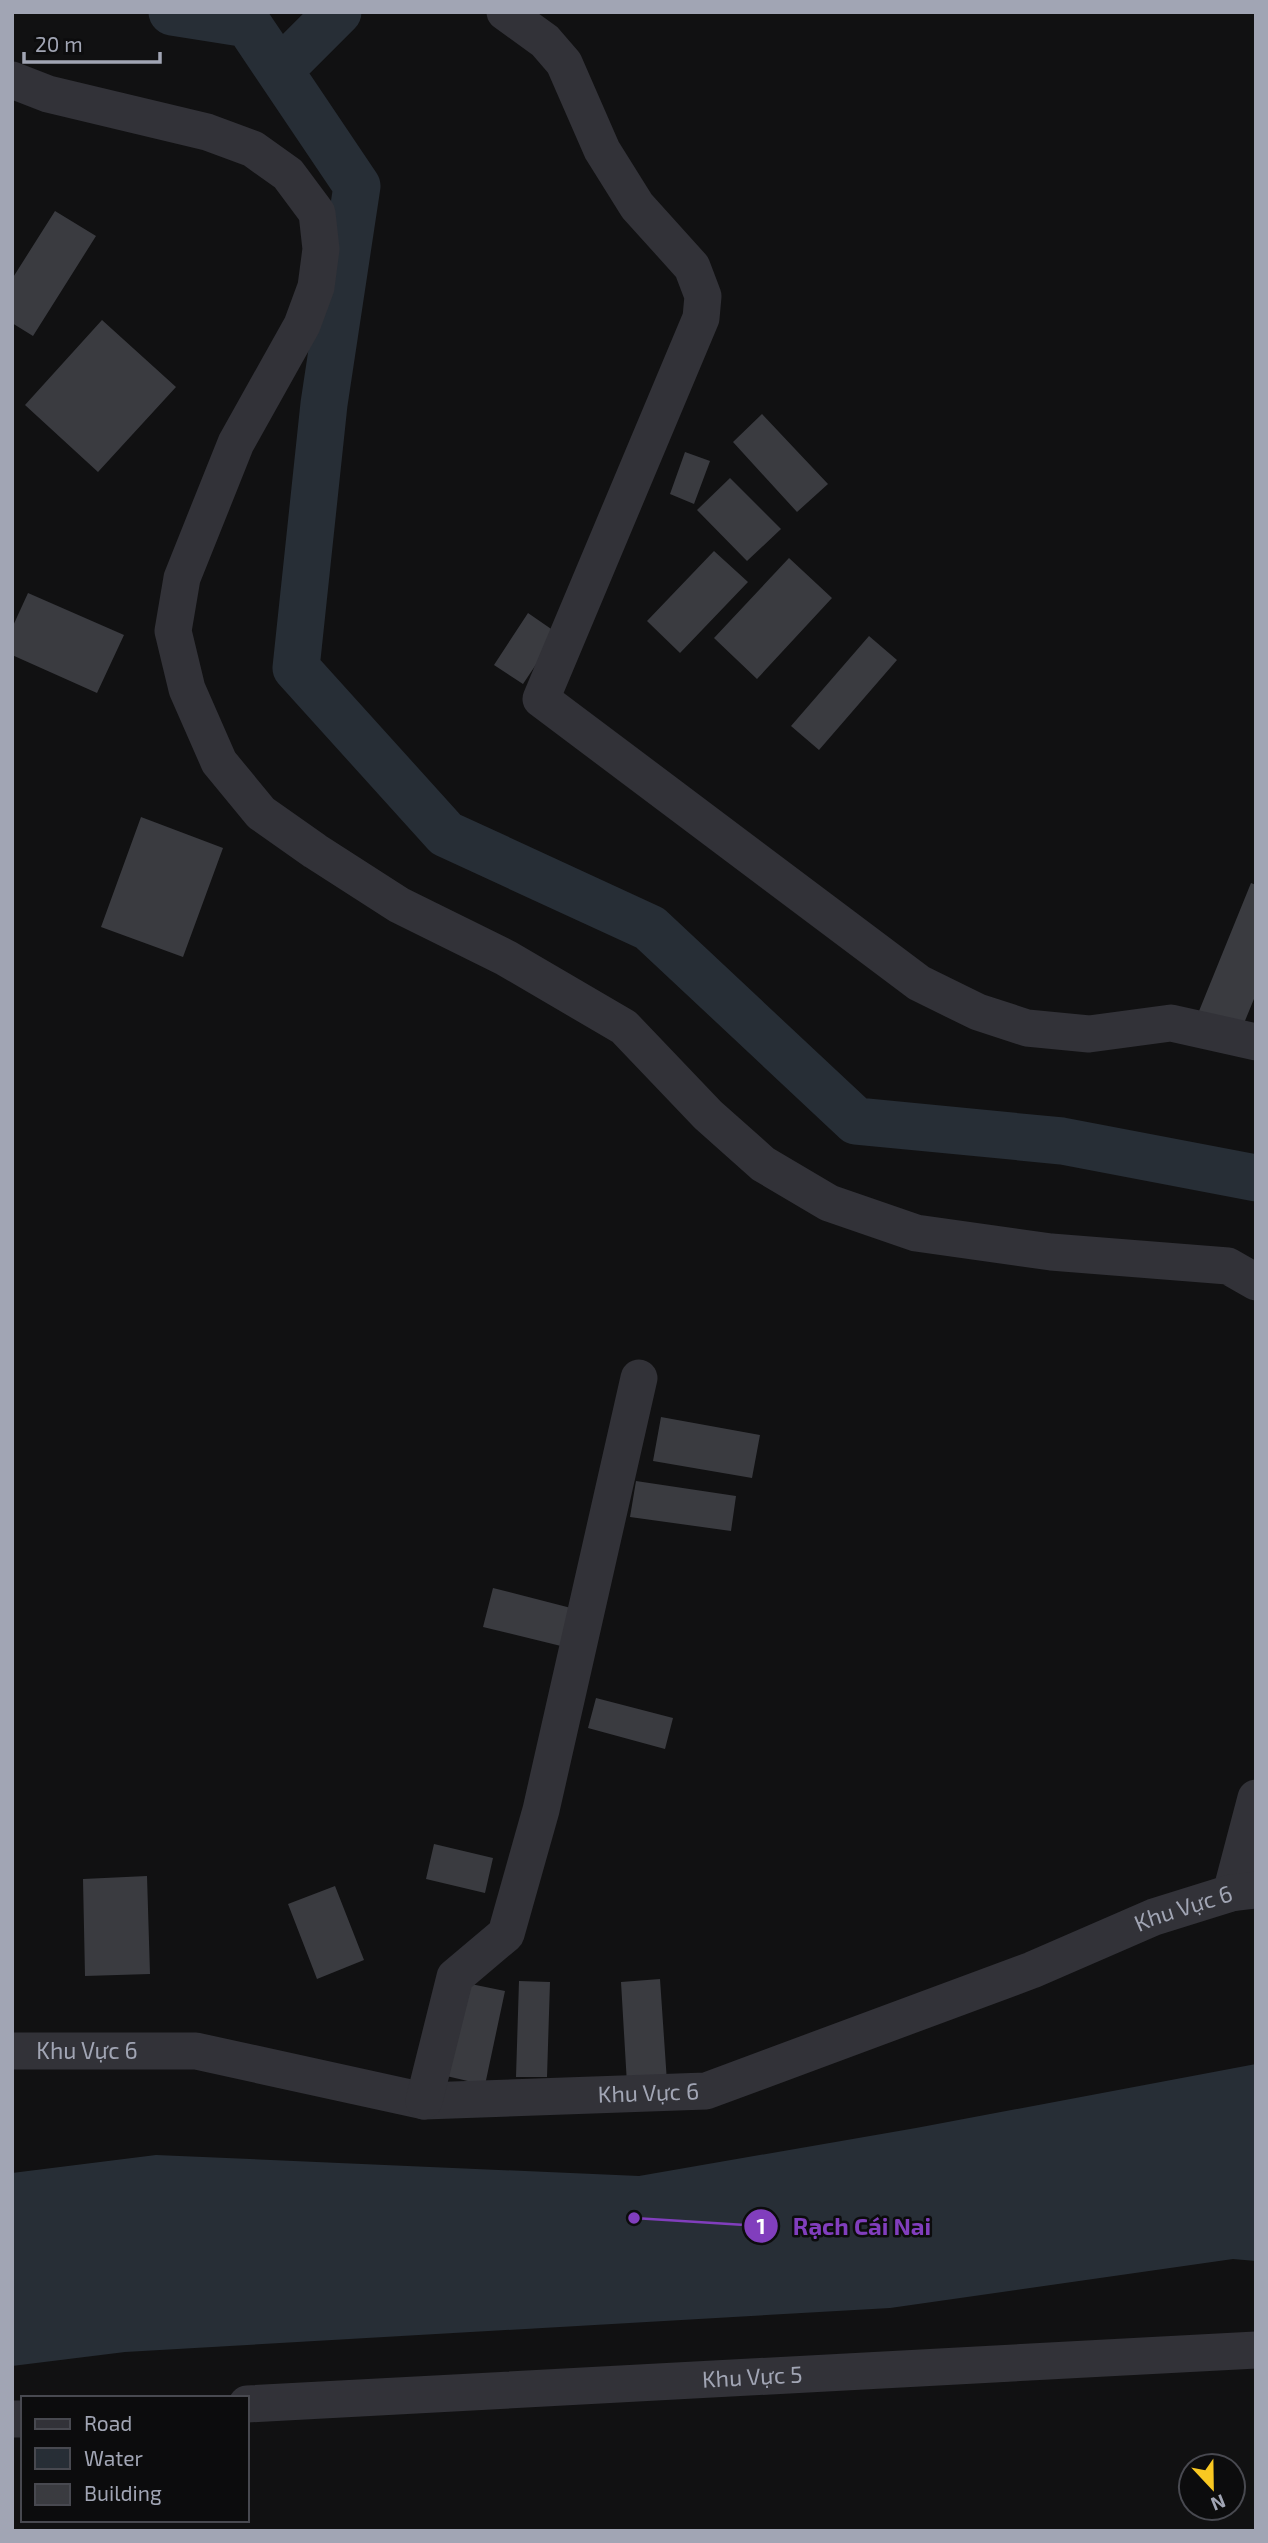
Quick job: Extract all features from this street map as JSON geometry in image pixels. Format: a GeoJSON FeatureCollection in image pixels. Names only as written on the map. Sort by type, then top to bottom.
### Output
{"type":"FeatureCollection","features":[{"type":"Feature","properties":{"kind":"street"},"geometry":{"type":"LineString","coordinates":[[505,12],[545,41],[564,63],[602,150],[637,206],[692,267],[703,296],[701,318],[541,699],[919,982],[978,1012],[1027,1028],[1089,1034],[1171,1023],[1256,1042]]}},
{"type":"Feature","properties":{"kind":"street"},"geometry":{"type":"LineString","coordinates":[[12,80],[48,94],[207,132],[253,149],[288,174],[317,212],[321,249],[316,287],[302,325],[236,443],[182,578],[173,631],[187,689],[219,762],[261,813],[399,905],[506,958],[624,1027],[708,1115],[763,1164],[829,1203],[916,1233],[1051,1252],[1228,1266],[1256,1282]]}},
{"type":"Feature","properties":{"kind":"street"},"geometry":{"type":"LineString","coordinates":[[424,2101],[455,1977],[506,1934],[541,1810],[639,1378]]}},
{"type":"Feature","properties":{"kind":"street"},"geometry":{"type":"LineString","coordinates":[[1243,1891],[1256,1798]]}},
{"type":"Feature","properties":{"kind":"street","name":"Khu Vực 6"},"geometry":{"type":"LineString","coordinates":[[12,2051],[196,2052],[424,2101],[706,2091],[1032,1970],[1154,1917],[1243,1891]]}},
{"type":"Feature","properties":{"kind":"street","name":"Khu Vực 5"},"geometry":{"type":"LineString","coordinates":[[248,2404],[1256,2350]]}},
{"type":"Feature","properties":{"kind":"water"},"geometry":{"type":"Polygon","coordinates":[[[1256,2064],[1256,2261],[1233,2259],[890,2308],[125,2352],[12,2366],[12,2173],[156,2155],[639,2176],[916,2128],[1256,2064]]]}},
{"type":"Feature","properties":{"kind":"building"},"geometry":{"type":"Polygon","coordinates":[[[55,211],[96,236],[33,336],[12,323],[12,279],[55,211]]]}},
{"type":"Feature","properties":{"kind":"building"},"geometry":{"type":"Polygon","coordinates":[[[102,320],[176,387],[98,472],[25,405],[102,320]]]}},
{"type":"Feature","properties":{"kind":"building"},"geometry":{"type":"Polygon","coordinates":[[[762,414],[828,484],[797,512],[733,442],[762,414]]]}},
{"type":"Feature","properties":{"kind":"building"},"geometry":{"type":"Polygon","coordinates":[[[685,452],[710,461],[694,504],[670,494],[685,452]]]}},
{"type":"Feature","properties":{"kind":"building"},"geometry":{"type":"Polygon","coordinates":[[[730,478],[781,529],[747,561],[697,510],[730,478]]]}},
{"type":"Feature","properties":{"kind":"building"},"geometry":{"type":"Polygon","coordinates":[[[714,551],[748,582],[680,653],[647,621],[714,551]]]}},
{"type":"Feature","properties":{"kind":"building"},"geometry":{"type":"Polygon","coordinates":[[[789,558],[832,598],[757,679],[714,638],[789,558]]]}},
{"type":"Feature","properties":{"kind":"building"},"geometry":{"type":"Polygon","coordinates":[[[28,593],[124,635],[97,693],[12,655],[12,628],[28,593]]]}},
{"type":"Feature","properties":{"kind":"building"},"geometry":{"type":"Polygon","coordinates":[[[528,613],[557,633],[523,684],[494,665],[528,613]]]}},
{"type":"Feature","properties":{"kind":"building"},"geometry":{"type":"Polygon","coordinates":[[[869,636],[897,660],[819,750],[791,726],[869,636]]]}},
{"type":"Feature","properties":{"kind":"building"},"geometry":{"type":"Polygon","coordinates":[[[141,817],[223,848],[183,957],[101,927],[141,817]]]}},
{"type":"Feature","properties":{"kind":"building"},"geometry":{"type":"Polygon","coordinates":[[[1251,883],[1256,885],[1256,994],[1240,1033],[1197,1016],[1251,883]]]}},
{"type":"Feature","properties":{"kind":"building"},"geometry":{"type":"Polygon","coordinates":[[[661,1417],[760,1435],[752,1478],[653,1461],[661,1417]]]}},
{"type":"Feature","properties":{"kind":"building"},"geometry":{"type":"Polygon","coordinates":[[[636,1481],[736,1496],[731,1531],[630,1517],[636,1481]]]}},
{"type":"Feature","properties":{"kind":"building"},"geometry":{"type":"Polygon","coordinates":[[[493,1588],[571,1608],[561,1646],[483,1627],[493,1588]]]}},
{"type":"Feature","properties":{"kind":"building"},"geometry":{"type":"Polygon","coordinates":[[[596,1698],[673,1718],[665,1749],[588,1728],[596,1698]]]}},
{"type":"Feature","properties":{"kind":"building"},"geometry":{"type":"Polygon","coordinates":[[[434,1844],[493,1858],[485,1893],[426,1879],[434,1844]]]}},
{"type":"Feature","properties":{"kind":"building"},"geometry":{"type":"Polygon","coordinates":[[[147,1876],[150,1974],[85,1976],[83,1879],[147,1876]]]}},
{"type":"Feature","properties":{"kind":"building"},"geometry":{"type":"Polygon","coordinates":[[[335,1886],[364,1960],[317,1979],[288,1904],[335,1886]]]}},
{"type":"Feature","properties":{"kind":"building"},"geometry":{"type":"Polygon","coordinates":[[[660,1979],[667,2082],[627,2084],[621,1982],[660,1979]]]}},
{"type":"Feature","properties":{"kind":"building"},"geometry":{"type":"Polygon","coordinates":[[[519,1981],[550,1982],[547,2077],[516,2077],[519,1981]]]}},
{"type":"Feature","properties":{"kind":"building"},"geometry":{"type":"Polygon","coordinates":[[[461,1982],[505,1991],[485,2085],[442,2075],[461,1982]]]}},
{"type":"Feature","properties":{"kind":"waterway"},"geometry":{"type":"LineString","coordinates":[[172,12],[248,24],[357,186],[324,404],[296,668],[446,834],[650,928],[856,1121],[1062,1141],[1256,1178]]}},
{"type":"Feature","properties":{"kind":"waterway"},"geometry":{"type":"LineString","coordinates":[[294,56],[338,12]]}},
{"type":"Feature","properties":{"kind":"place","name":"Rạch Cái Nai"},"geometry":{"type":"Point","coordinates":[634,2218]}}]}
